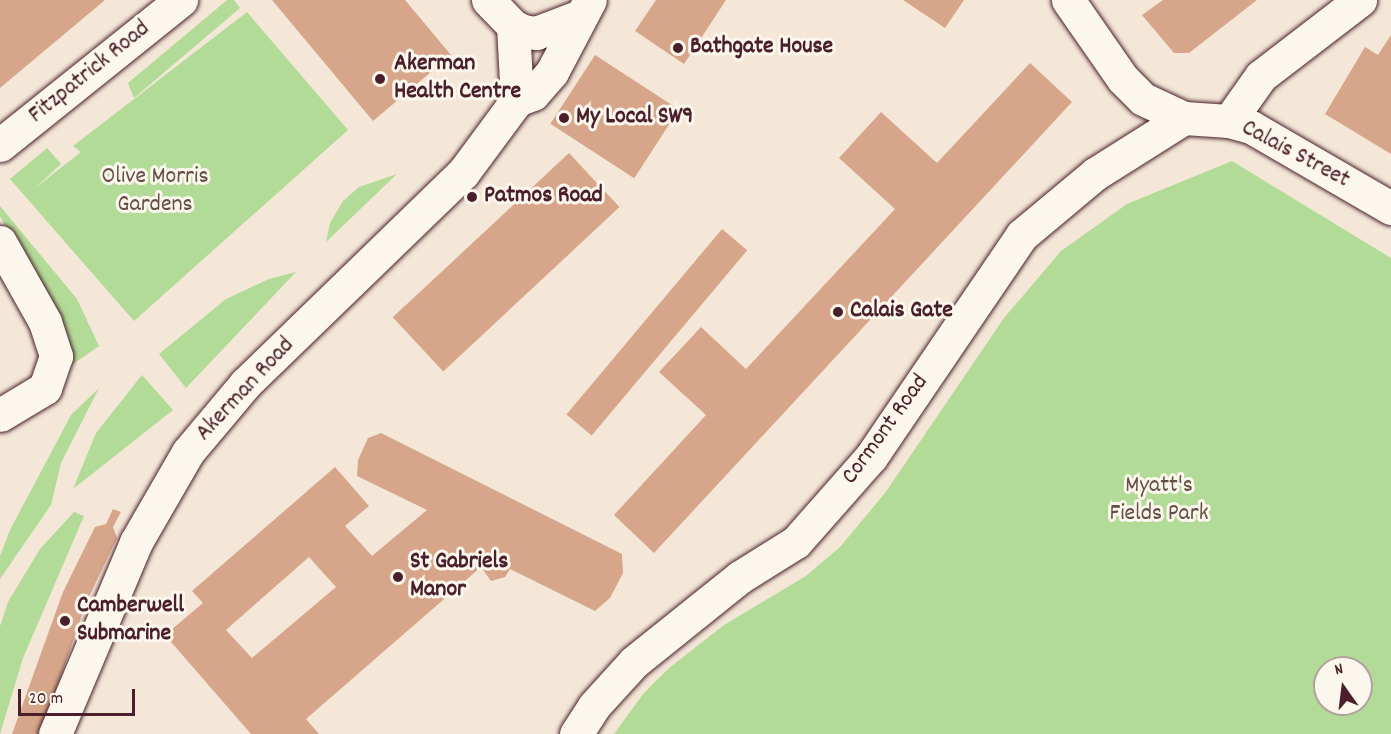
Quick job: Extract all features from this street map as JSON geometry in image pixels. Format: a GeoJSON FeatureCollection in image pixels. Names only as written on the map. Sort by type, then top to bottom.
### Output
{"type":"FeatureCollection","features":[{"type":"Feature","properties":{"kind":"street","name":"Fitzpatrick Road"},"geometry":{"type":"LineString","coordinates":[[0,145],[181,0]]}},
{"type":"Feature","properties":{"kind":"street"},"geometry":{"type":"LineString","coordinates":[[488,0],[513,27],[536,33],[585,8]]}},
{"type":"Feature","properties":{"kind":"street","name":"Calais Street"},"geometry":{"type":"LineString","coordinates":[[1068,0],[1123,79],[1143,99],[1184,118],[1229,121],[1251,127],[1391,208]]}},
{"type":"Feature","properties":{"kind":"street"},"geometry":{"type":"LineString","coordinates":[[1229,121],[1261,76],[1360,0]]}},
{"type":"Feature","properties":{"kind":"street"},"geometry":{"type":"LineString","coordinates":[[513,27],[517,100],[533,94],[552,72],[574,35],[585,8]]}},
{"type":"Feature","properties":{"kind":"street","name":"Akerman Road"},"geometry":{"type":"LineString","coordinates":[[55,734],[136,542],[188,452],[246,383],[463,173],[517,100]]}},
{"type":"Feature","properties":{"kind":"street","name":"Cormont Road"},"geometry":{"type":"LineString","coordinates":[[576,734],[594,706],[634,662],[740,577],[796,542],[872,457],[1022,235],[1095,174],[1184,118]]}},
{"type":"Feature","properties":{"kind":"street"},"geometry":{"type":"LineString","coordinates":[[0,242],[45,322],[56,356],[45,388],[0,415]]}},
{"type":"Feature","properties":{"kind":"green space"},"geometry":{"type":"Polygon","coordinates":[[[227,0],[234,0],[240,8],[134,98],[128,83],[227,0]]]}},
{"type":"Feature","properties":{"kind":"green space","name":"Olive Morris Gardens"},"geometry":{"type":"Polygon","coordinates":[[[247,12],[348,130],[134,321],[10,179],[47,148],[61,164],[35,188],[81,152],[73,146],[247,12]]]}},
{"type":"Feature","properties":{"kind":"green space","name":"Myatt's Fields Park"},"geometry":{"type":"Polygon","coordinates":[[[1232,161],[1391,258],[1391,734],[614,734],[643,694],[669,668],[724,625],[806,576],[840,547],[885,493],[1004,318],[1061,251],[1127,204],[1232,161]]]}},
{"type":"Feature","properties":{"kind":"green space"},"geometry":{"type":"Polygon","coordinates":[[[397,174],[326,242],[330,223],[343,201],[359,187],[397,174]]]}},
{"type":"Feature","properties":{"kind":"green space"},"geometry":{"type":"Polygon","coordinates":[[[0,206],[77,299],[99,346],[70,366],[68,338],[0,216],[0,206]]]}},
{"type":"Feature","properties":{"kind":"green space"},"geometry":{"type":"Polygon","coordinates":[[[296,272],[186,388],[159,354],[226,299],[269,279],[296,272]]]}},
{"type":"Feature","properties":{"kind":"green space"},"geometry":{"type":"Polygon","coordinates":[[[142,375],[173,410],[73,489],[96,433],[142,375]]]}},
{"type":"Feature","properties":{"kind":"green space"},"geometry":{"type":"Polygon","coordinates":[[[99,388],[61,463],[51,505],[0,579],[0,556],[10,530],[71,415],[99,388]]]}},
{"type":"Feature","properties":{"kind":"green space"},"geometry":{"type":"Polygon","coordinates":[[[74,512],[84,516],[23,658],[0,734],[0,626],[8,602],[40,549],[74,512]]]}},
{"type":"Feature","properties":{"kind":"building"},"geometry":{"type":"Polygon","coordinates":[[[0,0],[105,0],[0,88],[0,0]]]}},
{"type":"Feature","properties":{"kind":"building","name":"Akerman Health Centre"},"geometry":{"type":"Polygon","coordinates":[[[272,0],[405,0],[451,55],[373,121],[272,0]]]}},
{"type":"Feature","properties":{"kind":"building","name":"Bathgate House"},"geometry":{"type":"Polygon","coordinates":[[[656,0],[726,0],[684,64],[635,31],[656,0]]]}},
{"type":"Feature","properties":{"kind":"building"},"geometry":{"type":"Polygon","coordinates":[[[903,0],[964,0],[945,28],[903,0]]]}},
{"type":"Feature","properties":{"kind":"building"},"geometry":{"type":"Polygon","coordinates":[[[1163,0],[1257,0],[1189,53],[1174,53],[1142,15],[1163,0]]]}},
{"type":"Feature","properties":{"kind":"building"},"geometry":{"type":"Polygon","coordinates":[[[1391,35],[1391,154],[1325,114],[1365,47],[1378,55],[1391,35]]]}},
{"type":"Feature","properties":{"kind":"building"},"geometry":{"type":"Polygon","coordinates":[[[595,55],[679,109],[634,178],[550,124],[595,55]]]}},
{"type":"Feature","properties":{"kind":"building","name":"Calais Gate"},"geometry":{"type":"Polygon","coordinates":[[[1030,63],[1072,102],[654,553],[614,515],[706,415],[659,372],[701,327],[746,369],[895,209],[839,158],[881,112],[937,163],[1030,63]]]}},
{"type":"Feature","properties":{"kind":"building"},"geometry":{"type":"Polygon","coordinates":[[[569,153],[619,207],[443,371],[393,317],[569,153]]]}},
{"type":"Feature","properties":{"kind":"building"},"geometry":{"type":"Polygon","coordinates":[[[722,229],[747,250],[592,436],[566,414],[722,229]]]}},
{"type":"Feature","properties":{"kind":"building","name":"St Gabriels Manor"},"geometry":{"type":"Polygon","coordinates":[[[381,433],[622,554],[623,573],[610,598],[595,611],[510,569],[505,577],[491,581],[481,567],[306,719],[319,734],[251,734],[165,635],[203,603],[192,591],[335,467],[369,506],[345,526],[372,556],[427,510],[357,476],[358,460],[368,438],[381,433]],[[309,557],[226,630],[252,658],[336,587],[309,557]]]}},
{"type":"Feature","properties":{"kind":"building","name":"Camberwell Submarine"},"geometry":{"type":"Polygon","coordinates":[[[113,509],[121,512],[113,527],[117,538],[86,603],[41,734],[12,734],[63,592],[95,527],[106,524],[113,509]]]}},
{"type":"Feature","properties":{"kind":"place","name":"Bathgate House"},"geometry":{"type":"Point","coordinates":[678,48]}},
{"type":"Feature","properties":{"kind":"place","name":"Akerman Health Centre"},"geometry":{"type":"Point","coordinates":[380,79]}},
{"type":"Feature","properties":{"kind":"place","name":"My Local SW9"},"geometry":{"type":"Point","coordinates":[564,118]}},
{"type":"Feature","properties":{"kind":"place","name":"Patmos Road"},"geometry":{"type":"Point","coordinates":[472,197]}},
{"type":"Feature","properties":{"kind":"place","name":"Calais Gate"},"geometry":{"type":"Point","coordinates":[838,312]}},
{"type":"Feature","properties":{"kind":"place","name":"St Gabriels Manor"},"geometry":{"type":"Point","coordinates":[398,577]}},
{"type":"Feature","properties":{"kind":"place","name":"Camberwell Submarine"},"geometry":{"type":"Point","coordinates":[65,621]}}]}
